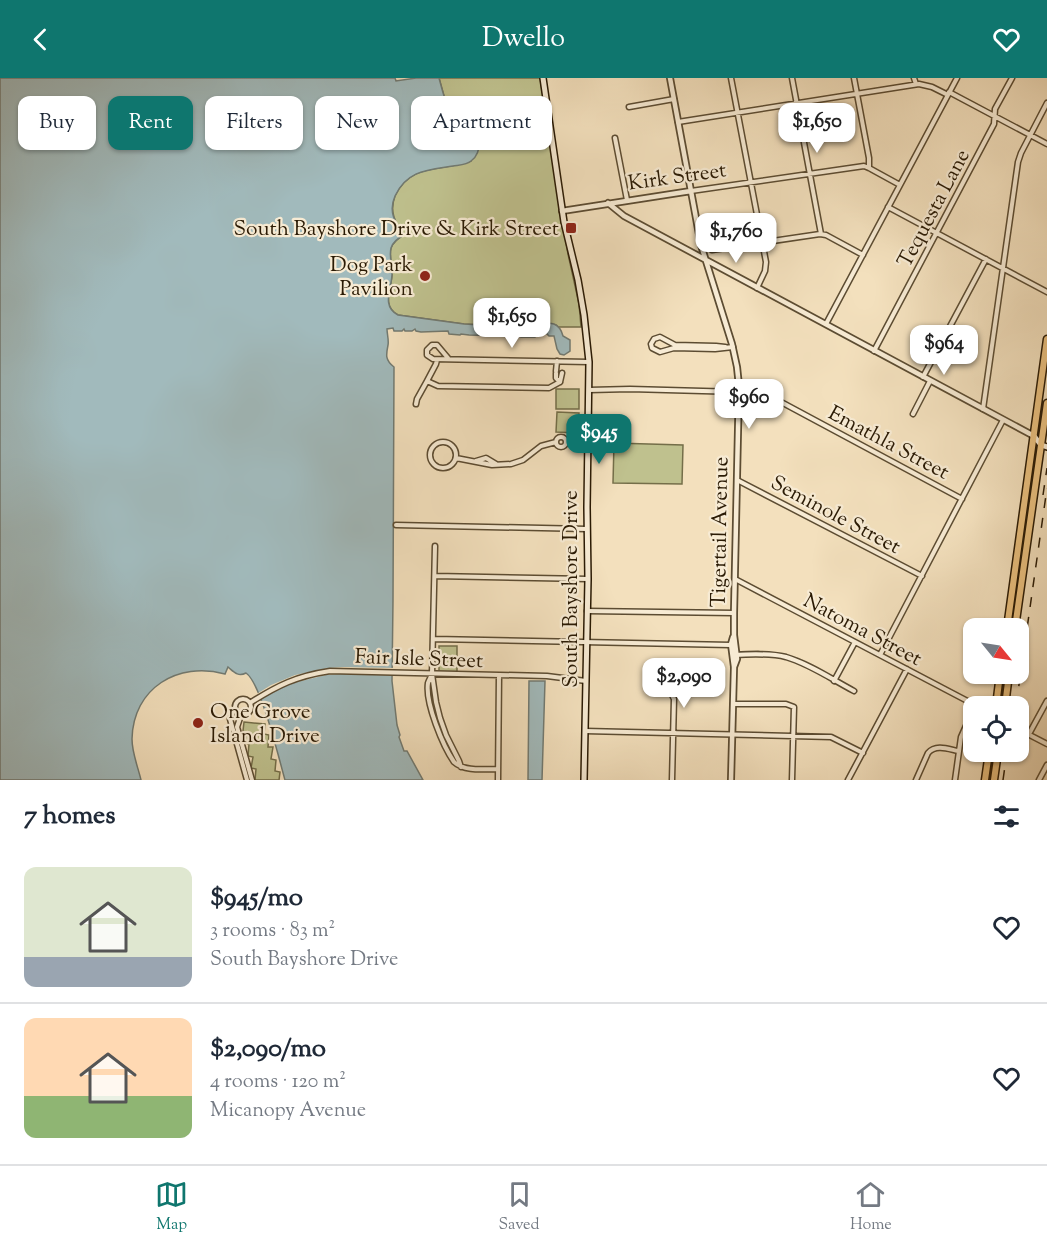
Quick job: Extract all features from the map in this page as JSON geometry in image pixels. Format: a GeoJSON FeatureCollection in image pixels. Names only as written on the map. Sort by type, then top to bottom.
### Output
{"type":"FeatureCollection","features":[{"type":"Feature","properties":{"kind":"highway"},"geometry":{"type":"LineString","coordinates":[[1008,618],[1047,339]]}},
{"type":"Feature","properties":{"kind":"highway"},"geometry":{"type":"LineString","coordinates":[[1017,618],[1044,446],[1047,403]]}},
{"type":"Feature","properties":{"kind":"highway"},"geometry":{"type":"LineString","coordinates":[[985,780],[988,762]]}},
{"type":"Feature","properties":{"kind":"highway"},"geometry":{"type":"LineString","coordinates":[[994,780],[997,762]]}},
{"type":"Feature","properties":{"kind":"main road","name":"South Bayshore Drive"},"geometry":{"type":"LineString","coordinates":[[543,78],[562,211],[584,315],[589,362],[585,780]]}},
{"type":"Feature","properties":{"kind":"main road"},"geometry":{"type":"LineString","coordinates":[[1034,436],[1045,438]]}},
{"type":"Feature","properties":{"kind":"main road"},"geometry":{"type":"LineString","coordinates":[[1034,436],[1044,446]]}},
{"type":"Feature","properties":{"kind":"street","name":"Tigertail Avenue"},"geometry":{"type":"LineString","coordinates":[[670,78],[701,245],[733,347],[737,368],[739,392],[733,645],[736,661],[731,780]]}},
{"type":"Feature","properties":{"kind":"street"},"geometry":{"type":"LineString","coordinates":[[731,78],[766,267],[757,288]]}},
{"type":"Feature","properties":{"kind":"street"},"geometry":{"type":"LineString","coordinates":[[792,78],[821,234]]}},
{"type":"Feature","properties":{"kind":"street"},"geometry":{"type":"LineString","coordinates":[[854,78],[869,168],[900,185]]}},
{"type":"Feature","properties":{"kind":"street"},"geometry":{"type":"LineString","coordinates":[[914,78],[916,84]]}},
{"type":"Feature","properties":{"kind":"street"},"geometry":{"type":"LineString","coordinates":[[826,324],[957,78]]}},
{"type":"Feature","properties":{"kind":"street","name":"Tequesta Lane"},"geometry":{"type":"LineString","coordinates":[[874,351],[994,124],[995,109],[1011,78]]}},
{"type":"Feature","properties":{"kind":"street"},"geometry":{"type":"LineString","coordinates":[[678,122],[916,84],[926,85],[949,94],[1047,144]]}},
{"type":"Feature","properties":{"kind":"street"},"geometry":{"type":"LineString","coordinates":[[629,107],[674,99]]}},
{"type":"Feature","properties":{"kind":"street"},"geometry":{"type":"LineString","coordinates":[[983,409],[1018,162],[1047,103]]}},
{"type":"Feature","properties":{"kind":"street"},"geometry":{"type":"LineString","coordinates":[[615,138],[627,200]]}},
{"type":"Feature","properties":{"kind":"street","name":"Kirk Street"},"geometry":{"type":"LineString","coordinates":[[562,211],[810,173],[861,166],[869,168]]}},
{"type":"Feature","properties":{"kind":"street"},"geometry":{"type":"LineString","coordinates":[[608,203],[621,214],[721,269],[1034,436]]}},
{"type":"Feature","properties":{"kind":"street"},"geometry":{"type":"LineString","coordinates":[[888,207],[1047,292]]}},
{"type":"Feature","properties":{"kind":"street"},"geometry":{"type":"LineString","coordinates":[[712,250],[821,234],[863,255]]}},
{"type":"Feature","properties":{"kind":"street"},"geometry":{"type":"LineString","coordinates":[[692,253],[701,245]]}},
{"type":"Feature","properties":{"kind":"street"},"geometry":{"type":"LineString","coordinates":[[923,377],[986,259]]}},
{"type":"Feature","properties":{"kind":"street"},"geometry":{"type":"LineString","coordinates":[[711,276],[721,269]]}},
{"type":"Feature","properties":{"kind":"street"},"geometry":{"type":"LineString","coordinates":[[725,347],[721,349],[674,348],[660,352],[652,348],[651,344],[654,339],[660,337],[675,345],[733,347]]}},
{"type":"Feature","properties":{"kind":"street"},"geometry":{"type":"LineString","coordinates":[[448,358],[439,347],[432,345],[427,350],[427,355],[431,359],[437,360],[448,358],[589,362]]}},
{"type":"Feature","properties":{"kind":"street"},"geometry":{"type":"LineString","coordinates":[[416,404],[437,360]]}},
{"type":"Feature","properties":{"kind":"street"},"geometry":{"type":"LineString","coordinates":[[556,361],[556,378],[560,382]]}},
{"type":"Feature","properties":{"kind":"street"},"geometry":{"type":"LineString","coordinates":[[427,381],[438,386],[551,387],[560,382],[563,361]]}},
{"type":"Feature","properties":{"kind":"street"},"geometry":{"type":"LineString","coordinates":[[913,414],[930,381]]}},
{"type":"Feature","properties":{"kind":"street","name":"Emathla Street"},"geometry":{"type":"LineString","coordinates":[[589,390],[739,392],[773,397],[962,499]]}},
{"type":"Feature","properties":{"kind":"street"},"geometry":{"type":"LineString","coordinates":[[880,655],[1003,420]]}},
{"type":"Feature","properties":{"kind":"street"},"geometry":{"type":"LineString","coordinates":[[456,458],[496,465],[518,463],[541,446],[556,442],[561,436],[567,442],[588,441]]}},
{"type":"Feature","properties":{"kind":"street"},"geometry":{"type":"LineString","coordinates":[[446,442],[454,447],[456,458],[450,466],[443,469],[433,464],[430,455],[434,446],[446,442]]}},
{"type":"Feature","properties":{"kind":"street","name":"Seminole Street"},"geometry":{"type":"LineString","coordinates":[[737,480],[922,576]]}},
{"type":"Feature","properties":{"kind":"street"},"geometry":{"type":"LineString","coordinates":[[396,525],[587,529]]}},
{"type":"Feature","properties":{"kind":"street"},"geometry":{"type":"LineString","coordinates":[[435,546],[434,639],[432,674],[428,683],[437,727],[456,765],[470,769],[498,769]]}},
{"type":"Feature","properties":{"kind":"street"},"geometry":{"type":"LineString","coordinates":[[435,576],[588,579]]}},
{"type":"Feature","properties":{"kind":"street","name":"Natoma Street"},"geometry":{"type":"LineString","coordinates":[[735,579],[963,700]]}},
{"type":"Feature","properties":{"kind":"street"},"geometry":{"type":"LineString","coordinates":[[587,611],[734,614]]}},
{"type":"Feature","properties":{"kind":"street"},"geometry":{"type":"LineString","coordinates":[[434,639],[733,645]]}},
{"type":"Feature","properties":{"kind":"street"},"geometry":{"type":"LineString","coordinates":[[834,681],[855,642]]}},
{"type":"Feature","properties":{"kind":"street"},"geometry":{"type":"LineString","coordinates":[[734,655],[771,655],[788,658],[854,691]]}},
{"type":"Feature","properties":{"kind":"street"},"geometry":{"type":"LineString","coordinates":[[849,780],[907,669]]}},
{"type":"Feature","properties":{"kind":"street","name":"Fair Isle Street"},"geometry":{"type":"LineString","coordinates":[[250,703],[284,683],[313,674],[344,670],[551,677],[586,681]]}},
{"type":"Feature","properties":{"kind":"street"},"geometry":{"type":"LineString","coordinates":[[498,780],[499,675]]}},
{"type":"Feature","properties":{"kind":"street"},"geometry":{"type":"LineString","coordinates":[[670,691],[674,699],[672,780]]}},
{"type":"Feature","properties":{"kind":"street"},"geometry":{"type":"LineString","coordinates":[[247,780],[230,719],[235,703],[244,698],[250,703],[250,711],[240,718],[237,727],[252,780]]}},
{"type":"Feature","properties":{"kind":"street"},"geometry":{"type":"LineString","coordinates":[[1047,701],[1029,734],[1047,744]]}},
{"type":"Feature","properties":{"kind":"street"},"geometry":{"type":"LineString","coordinates":[[733,704],[792,705],[795,710],[792,780]]}},
{"type":"Feature","properties":{"kind":"street"},"geometry":{"type":"LineString","coordinates":[[235,708],[243,715]]}},
{"type":"Feature","properties":{"kind":"street"},"geometry":{"type":"LineString","coordinates":[[585,731],[833,737],[863,753]]}},
{"type":"Feature","properties":{"kind":"street"},"geometry":{"type":"LineString","coordinates":[[955,780],[963,731]]}},
{"type":"Feature","properties":{"kind":"street"},"geometry":{"type":"LineString","coordinates":[[916,780],[931,750],[939,748],[958,751]]}},
{"type":"Feature","properties":{"kind":"street"},"geometry":{"type":"LineString","coordinates":[[1039,780],[1047,765]]}},
{"type":"Feature","properties":{"kind":"green space"},"geometry":{"type":"Polygon","coordinates":[[[439,78],[540,78],[543,96],[444,96],[439,78]]]}},
{"type":"Feature","properties":{"kind":"green space"},"geometry":{"type":"Polygon","coordinates":[[[469,150],[551,150],[568,254],[579,304],[581,327],[464,324],[398,315],[393,311],[388,301],[392,278],[390,254],[394,242],[404,235],[394,217],[395,196],[401,185],[418,173],[471,161],[469,150]]]}},
{"type":"Feature","properties":{"kind":"green space"},"geometry":{"type":"Polygon","coordinates":[[[556,389],[579,389],[579,409],[556,409],[556,389]]]}},
{"type":"Feature","properties":{"kind":"green space"},"geometry":{"type":"Polygon","coordinates":[[[557,412],[579,413],[578,433],[556,432],[557,412]]]}},
{"type":"Feature","properties":{"kind":"green space"},"geometry":{"type":"Polygon","coordinates":[[[614,443],[683,445],[682,484],[613,483],[614,443]]]}},
{"type":"Feature","properties":{"kind":"green space"},"geometry":{"type":"Polygon","coordinates":[[[439,646],[457,646],[457,672],[439,672],[439,646]]]}},
{"type":"Feature","properties":{"kind":"green space"},"geometry":{"type":"Polygon","coordinates":[[[244,722],[265,724],[264,734],[269,735],[268,747],[273,747],[271,759],[276,760],[275,771],[280,772],[279,780],[255,780],[256,769],[251,768],[253,757],[248,756],[249,744],[245,743],[244,722]]]}},
{"type":"Feature","properties":{"kind":"water"},"geometry":{"type":"Polygon","coordinates":[[[0,78],[395,78],[396,81],[439,78],[444,96],[411,96],[411,150],[478,150],[471,161],[463,165],[419,173],[400,187],[393,202],[392,212],[404,235],[396,240],[391,248],[392,277],[388,301],[390,306],[398,315],[464,324],[498,326],[519,324],[524,327],[554,324],[563,336],[570,340],[570,351],[564,355],[560,354],[554,336],[546,333],[536,333],[535,337],[521,337],[521,333],[513,332],[512,336],[460,335],[449,334],[448,331],[421,332],[415,329],[394,331],[393,328],[387,329],[387,357],[394,367],[392,681],[399,737],[404,751],[407,751],[423,780],[285,780],[258,691],[246,673],[238,674],[228,667],[225,674],[208,671],[175,675],[161,682],[149,693],[134,721],[132,739],[141,780],[0,780],[0,78]]]}},
{"type":"Feature","properties":{"kind":"water"},"geometry":{"type":"Polygon","coordinates":[[[529,681],[545,681],[542,780],[528,780],[529,681]]]}},
{"type":"Feature","properties":{"kind":"pier"},"geometry":{"type":"Polygon","coordinates":[[[344,667],[395,668],[395,675],[326,675],[293,683],[258,700],[255,695],[295,675],[344,667]]]}},
{"type":"Feature","properties":{"kind":"railway"},"geometry":{"type":"LineString","coordinates":[[1043,495],[1047,468]]}},
{"type":"Feature","properties":{"kind":"railway"},"geometry":{"type":"LineString","coordinates":[[1017,696],[1047,488]]}},
{"type":"Feature","properties":{"kind":"railway"},"geometry":{"type":"LineString","coordinates":[[1003,780],[1006,762]]}},
{"type":"Feature","properties":{"kind":"place","name":"South Bayshore Drive & Kirk Street"},"geometry":{"type":"Point","coordinates":[571,228]}},
{"type":"Feature","properties":{"kind":"place","name":"Dog Park Pavilion"},"geometry":{"type":"Point","coordinates":[425,276]}},
{"type":"Feature","properties":{"kind":"place","name":"One Grove Island Drive"},"geometry":{"type":"Point","coordinates":[198,723]}}]}
